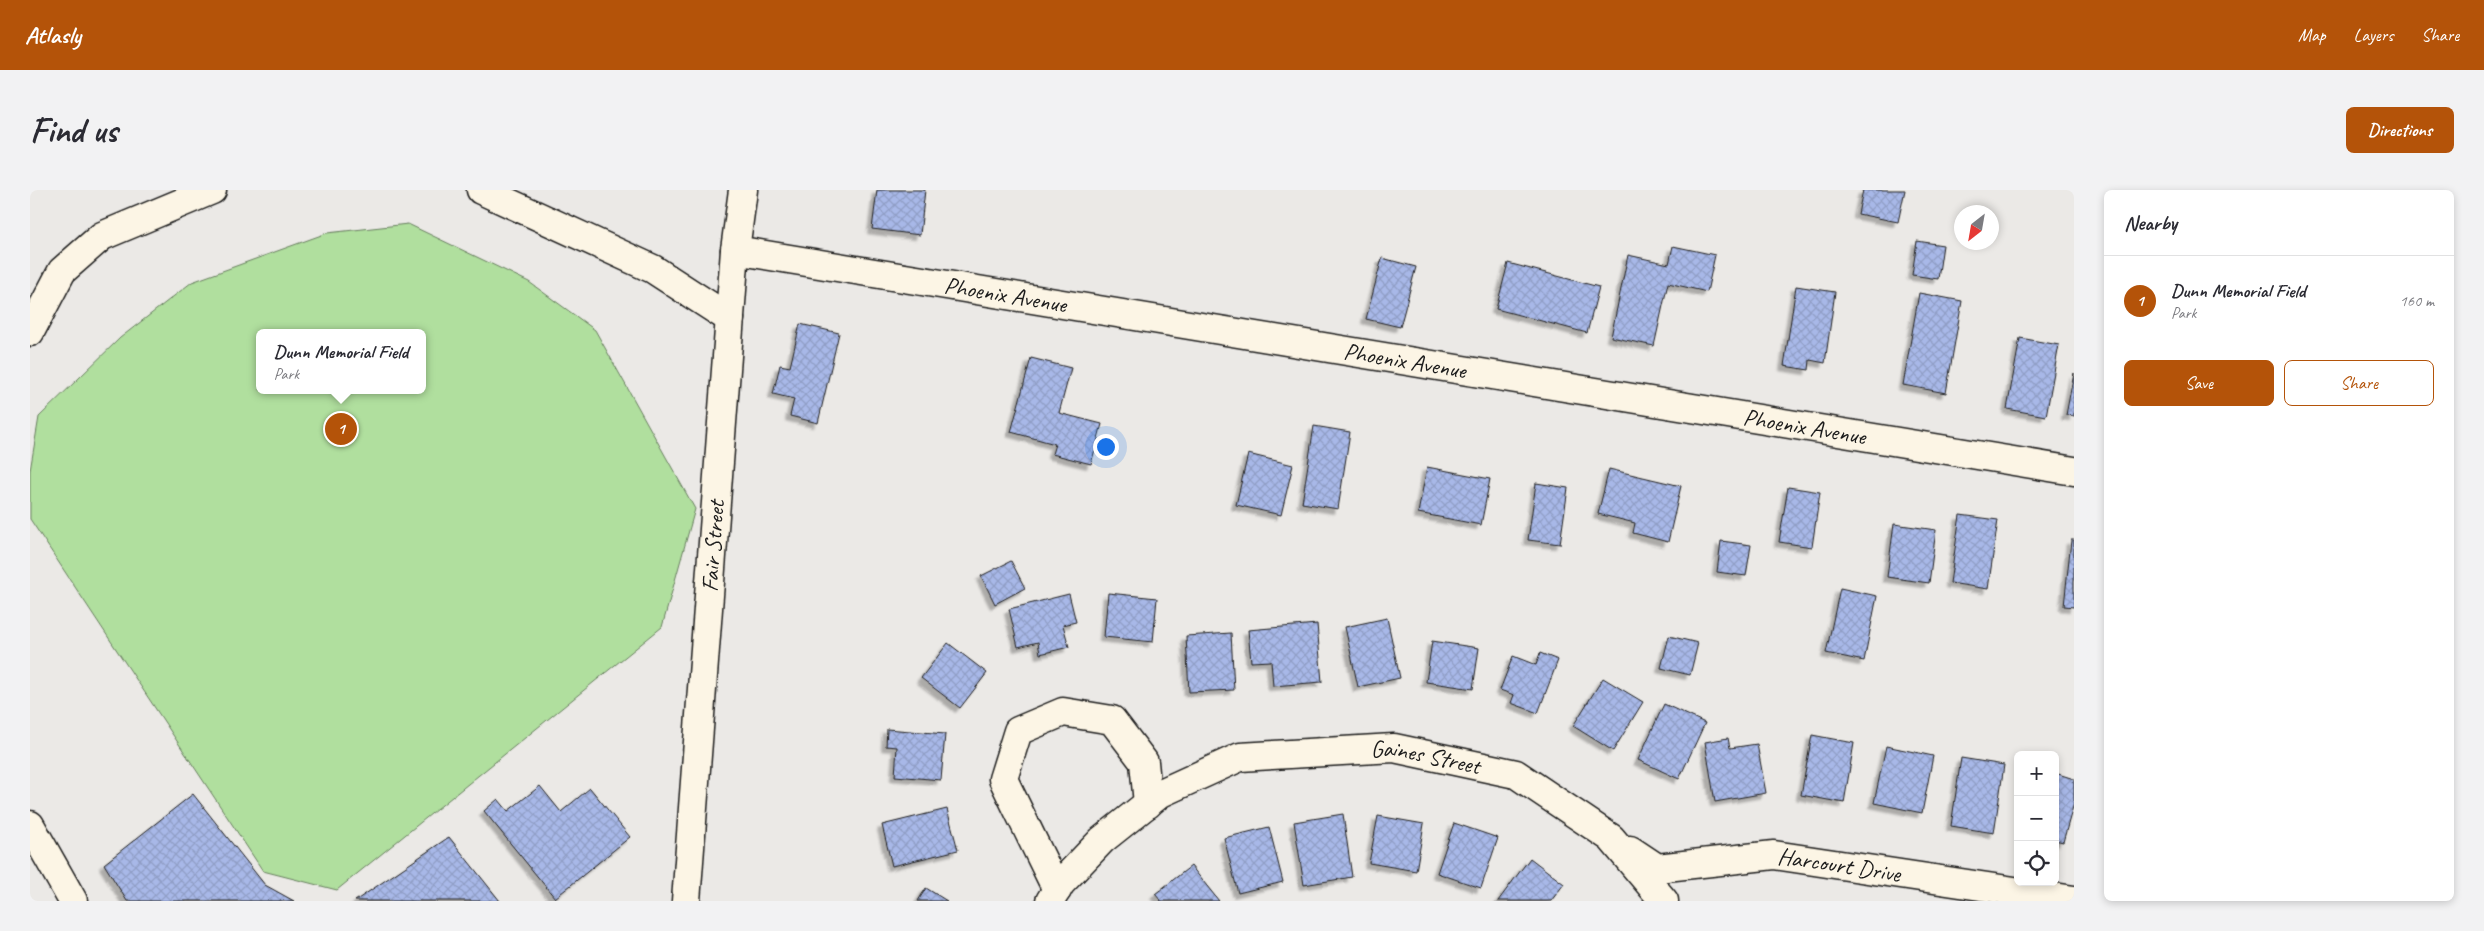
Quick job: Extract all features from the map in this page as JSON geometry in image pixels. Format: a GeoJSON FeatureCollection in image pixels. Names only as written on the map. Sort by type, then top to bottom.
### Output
{"type":"FeatureCollection","features":[{"type":"Feature","properties":{"kind":"street"},"geometry":{"type":"LineString","coordinates":[[30,332],[62,271],[102,236],[212,190]]}},
{"type":"Feature","properties":{"kind":"street"},"geometry":{"type":"LineString","coordinates":[[481,190],[653,269],[730,319]]}},
{"type":"Feature","properties":{"kind":"street","name":"Fair Street"},"geometry":{"type":"LineString","coordinates":[[686,901],[735,250],[743,190]]}},
{"type":"Feature","properties":{"kind":"street","name":"Phoenix Avenue"},"geometry":{"type":"LineString","coordinates":[[735,250],[2074,471]]}},
{"type":"Feature","properties":{"kind":"street","name":"Gaines Street"},"geometry":{"type":"LineString","coordinates":[[1148,804],[1144,762],[1112,720],[1063,712],[1018,731],[1003,779],[1054,895],[1102,840],[1148,804],[1161,793],[1240,757],[1394,748],[1516,774],[1612,838],[1664,901]]}},
{"type":"Feature","properties":{"kind":"street"},"geometry":{"type":"LineString","coordinates":[[30,825],[73,901]]}},
{"type":"Feature","properties":{"kind":"street","name":"Harcourt Drive"},"geometry":{"type":"LineString","coordinates":[[1612,838],[1657,868],[1774,855],[2074,900]]}},
{"type":"Feature","properties":{"kind":"green space"},"geometry":{"type":"Polygon","coordinates":[[[408,224],[529,282],[595,330],[695,509],[662,627],[337,890],[263,871],[30,519],[30,471],[39,417],[120,338],[192,282],[327,233],[408,224]]]}},
{"type":"Feature","properties":{"kind":"building"},"geometry":{"type":"Polygon","coordinates":[[[877,190],[925,190],[920,235],[872,229],[877,190]]]}},
{"type":"Feature","properties":{"kind":"building"},"geometry":{"type":"Polygon","coordinates":[[[1863,190],[1905,190],[1898,222],[1858,214],[1863,190]]]}},
{"type":"Feature","properties":{"kind":"building"},"geometry":{"type":"Polygon","coordinates":[[[1917,241],[1943,245],[1938,279],[1912,275],[1917,241]]]}},
{"type":"Feature","properties":{"kind":"building"},"geometry":{"type":"Polygon","coordinates":[[[1673,246],[1715,255],[1707,292],[1668,283],[1654,346],[1611,337],[1628,255],[1669,264],[1673,246]]]}},
{"type":"Feature","properties":{"kind":"building"},"geometry":{"type":"Polygon","coordinates":[[[1382,258],[1416,267],[1400,327],[1366,319],[1382,258]]]}},
{"type":"Feature","properties":{"kind":"building"},"geometry":{"type":"Polygon","coordinates":[[[1508,263],[1599,287],[1587,333],[1496,309],[1508,263]]]}},
{"type":"Feature","properties":{"kind":"building"},"geometry":{"type":"Polygon","coordinates":[[[1796,286],[1835,292],[1825,363],[1810,360],[1809,370],[1784,366],[1796,286]]]}},
{"type":"Feature","properties":{"kind":"building"},"geometry":{"type":"Polygon","coordinates":[[[1919,293],[1962,301],[1946,393],[1903,385],[1919,293]]]}},
{"type":"Feature","properties":{"kind":"building"},"geometry":{"type":"Polygon","coordinates":[[[800,324],[839,333],[818,423],[790,416],[794,399],[773,394],[780,365],[790,367],[800,324]]]}},
{"type":"Feature","properties":{"kind":"building"},"geometry":{"type":"Polygon","coordinates":[[[2020,338],[2059,345],[2046,416],[2007,409],[2020,338]]]}},
{"type":"Feature","properties":{"kind":"building"},"geometry":{"type":"Polygon","coordinates":[[[1031,358],[1071,368],[1059,413],[1102,424],[1091,464],[1052,454],[1055,444],[1011,432],[1031,358]]]}},
{"type":"Feature","properties":{"kind":"building"},"geometry":{"type":"Polygon","coordinates":[[[2074,373],[2074,416],[2066,415],[2074,373]]]}},
{"type":"Feature","properties":{"kind":"building"},"geometry":{"type":"Polygon","coordinates":[[[1314,426],[1350,432],[1338,509],[1302,503],[1314,426]]]}},
{"type":"Feature","properties":{"kind":"building"},"geometry":{"type":"Polygon","coordinates":[[[1248,454],[1293,465],[1281,515],[1236,505],[1248,454]]]}},
{"type":"Feature","properties":{"kind":"building"},"geometry":{"type":"Polygon","coordinates":[[[1427,467],[1490,479],[1481,525],[1418,513],[1427,467]]]}},
{"type":"Feature","properties":{"kind":"building"},"geometry":{"type":"Polygon","coordinates":[[[1609,469],[1681,486],[1668,542],[1633,533],[1635,523],[1598,514],[1609,469]]]}},
{"type":"Feature","properties":{"kind":"building"},"geometry":{"type":"Polygon","coordinates":[[[1536,483],[1568,488],[1560,544],[1528,540],[1536,483]]]}},
{"type":"Feature","properties":{"kind":"building"},"geometry":{"type":"Polygon","coordinates":[[[1788,487],[1820,492],[1812,547],[1779,542],[1788,487]]]}},
{"type":"Feature","properties":{"kind":"building"},"geometry":{"type":"Polygon","coordinates":[[[1960,515],[1998,520],[1988,589],[1950,583],[1960,515]]]}},
{"type":"Feature","properties":{"kind":"building"},"geometry":{"type":"Polygon","coordinates":[[[1894,524],[1936,530],[1929,583],[1887,577],[1894,524]]]}},
{"type":"Feature","properties":{"kind":"building"},"geometry":{"type":"Polygon","coordinates":[[[2071,540],[2074,540],[2074,607],[2064,606],[2071,540]]]}},
{"type":"Feature","properties":{"kind":"building"},"geometry":{"type":"Polygon","coordinates":[[[1721,541],[1751,545],[1746,576],[1717,572],[1721,541]]]}},
{"type":"Feature","properties":{"kind":"building"},"geometry":{"type":"Polygon","coordinates":[[[1011,561],[1025,588],[995,604],[981,576],[1011,561]]]}},
{"type":"Feature","properties":{"kind":"building"},"geometry":{"type":"Polygon","coordinates":[[[1840,588],[1877,596],[1864,661],[1826,653],[1840,588]]]}},
{"type":"Feature","properties":{"kind":"building"},"geometry":{"type":"Polygon","coordinates":[[[1108,593],[1157,598],[1153,642],[1104,637],[1108,593]]]}},
{"type":"Feature","properties":{"kind":"building"},"geometry":{"type":"Polygon","coordinates":[[[1069,594],[1076,622],[1063,625],[1069,647],[1040,654],[1038,642],[1018,647],[1009,609],[1069,594]]]}},
{"type":"Feature","properties":{"kind":"building"},"geometry":{"type":"Polygon","coordinates":[[[1387,618],[1400,678],[1358,687],[1345,627],[1387,618]]]}},
{"type":"Feature","properties":{"kind":"building"},"geometry":{"type":"Polygon","coordinates":[[[1317,624],[1322,682],[1273,686],[1271,661],[1251,662],[1248,630],[1317,624]]]}},
{"type":"Feature","properties":{"kind":"building"},"geometry":{"type":"Polygon","coordinates":[[[1231,633],[1234,690],[1189,692],[1186,636],[1231,633]]]}},
{"type":"Feature","properties":{"kind":"building"},"geometry":{"type":"Polygon","coordinates":[[[1669,636],[1698,643],[1690,675],[1661,668],[1669,636]]]}},
{"type":"Feature","properties":{"kind":"building"},"geometry":{"type":"Polygon","coordinates":[[[1432,641],[1479,648],[1473,689],[1426,682],[1432,641]]]}},
{"type":"Feature","properties":{"kind":"building"},"geometry":{"type":"Polygon","coordinates":[[[948,643],[987,673],[960,708],[921,678],[948,643]]]}},
{"type":"Feature","properties":{"kind":"building"},"geometry":{"type":"Polygon","coordinates":[[[1540,653],[1558,660],[1538,713],[1511,703],[1514,695],[1500,690],[1513,656],[1536,665],[1540,653]]]}},
{"type":"Feature","properties":{"kind":"building"},"geometry":{"type":"Polygon","coordinates":[[[1603,678],[1643,702],[1613,751],[1573,726],[1603,678]]]}},
{"type":"Feature","properties":{"kind":"building"},"geometry":{"type":"Polygon","coordinates":[[[1664,704],[1705,723],[1679,779],[1638,760],[1664,704]]]}},
{"type":"Feature","properties":{"kind":"building"},"geometry":{"type":"Polygon","coordinates":[[[887,729],[945,734],[941,780],[895,776],[897,747],[886,746],[887,729]]]}},
{"type":"Feature","properties":{"kind":"building"},"geometry":{"type":"Polygon","coordinates":[[[1812,735],[1854,743],[1844,803],[1801,795],[1812,735]]]}},
{"type":"Feature","properties":{"kind":"building"},"geometry":{"type":"Polygon","coordinates":[[[1728,738],[1730,748],[1757,744],[1766,793],[1715,802],[1705,742],[1728,738]]]}},
{"type":"Feature","properties":{"kind":"building"},"geometry":{"type":"Polygon","coordinates":[[[1886,746],[1933,756],[1922,813],[1874,803],[1886,746]]]}},
{"type":"Feature","properties":{"kind":"building"},"geometry":{"type":"Polygon","coordinates":[[[1961,758],[2004,765],[1994,833],[1951,826],[1961,758]]]}},
{"type":"Feature","properties":{"kind":"building"},"geometry":{"type":"Polygon","coordinates":[[[2059,774],[2074,779],[2074,803],[2063,842],[2059,841],[2059,774]]]}},
{"type":"Feature","properties":{"kind":"building"},"geometry":{"type":"Polygon","coordinates":[[[540,786],[561,812],[590,788],[630,837],[555,898],[484,811],[498,799],[508,811],[540,786]]]}},
{"type":"Feature","properties":{"kind":"building"},"geometry":{"type":"Polygon","coordinates":[[[193,794],[265,885],[294,901],[127,901],[104,864],[193,794]]]}},
{"type":"Feature","properties":{"kind":"building"},"geometry":{"type":"Polygon","coordinates":[[[947,809],[958,850],[892,866],[882,825],[947,809]]]}},
{"type":"Feature","properties":{"kind":"building"},"geometry":{"type":"Polygon","coordinates":[[[1343,814],[1352,877],[1304,885],[1294,822],[1343,814]]]}},
{"type":"Feature","properties":{"kind":"building"},"geometry":{"type":"Polygon","coordinates":[[[1378,816],[1424,824],[1416,871],[1369,863],[1378,816]]]}},
{"type":"Feature","properties":{"kind":"building"},"geometry":{"type":"Polygon","coordinates":[[[1454,823],[1498,838],[1481,888],[1437,873],[1454,823]]]}},
{"type":"Feature","properties":{"kind":"building"},"geometry":{"type":"Polygon","coordinates":[[[1269,827],[1283,882],[1238,893],[1224,838],[1269,827]]]}},
{"type":"Feature","properties":{"kind":"building"},"geometry":{"type":"Polygon","coordinates":[[[449,837],[500,901],[355,901],[449,837]]]}},
{"type":"Feature","properties":{"kind":"building"},"geometry":{"type":"Polygon","coordinates":[[[1530,858],[1564,884],[1551,901],[1498,901],[1530,858]]]}},
{"type":"Feature","properties":{"kind":"building"},"geometry":{"type":"Polygon","coordinates":[[[1191,866],[1219,901],[1161,901],[1155,894],[1191,866]]]}},
{"type":"Feature","properties":{"kind":"building"},"geometry":{"type":"Polygon","coordinates":[[[926,888],[947,901],[918,901],[926,888]]]}},
{"type":"Feature","properties":{"kind":"place","name":"Dunn Memorial Field"},"geometry":{"type":"Point","coordinates":[341,429]}}]}
